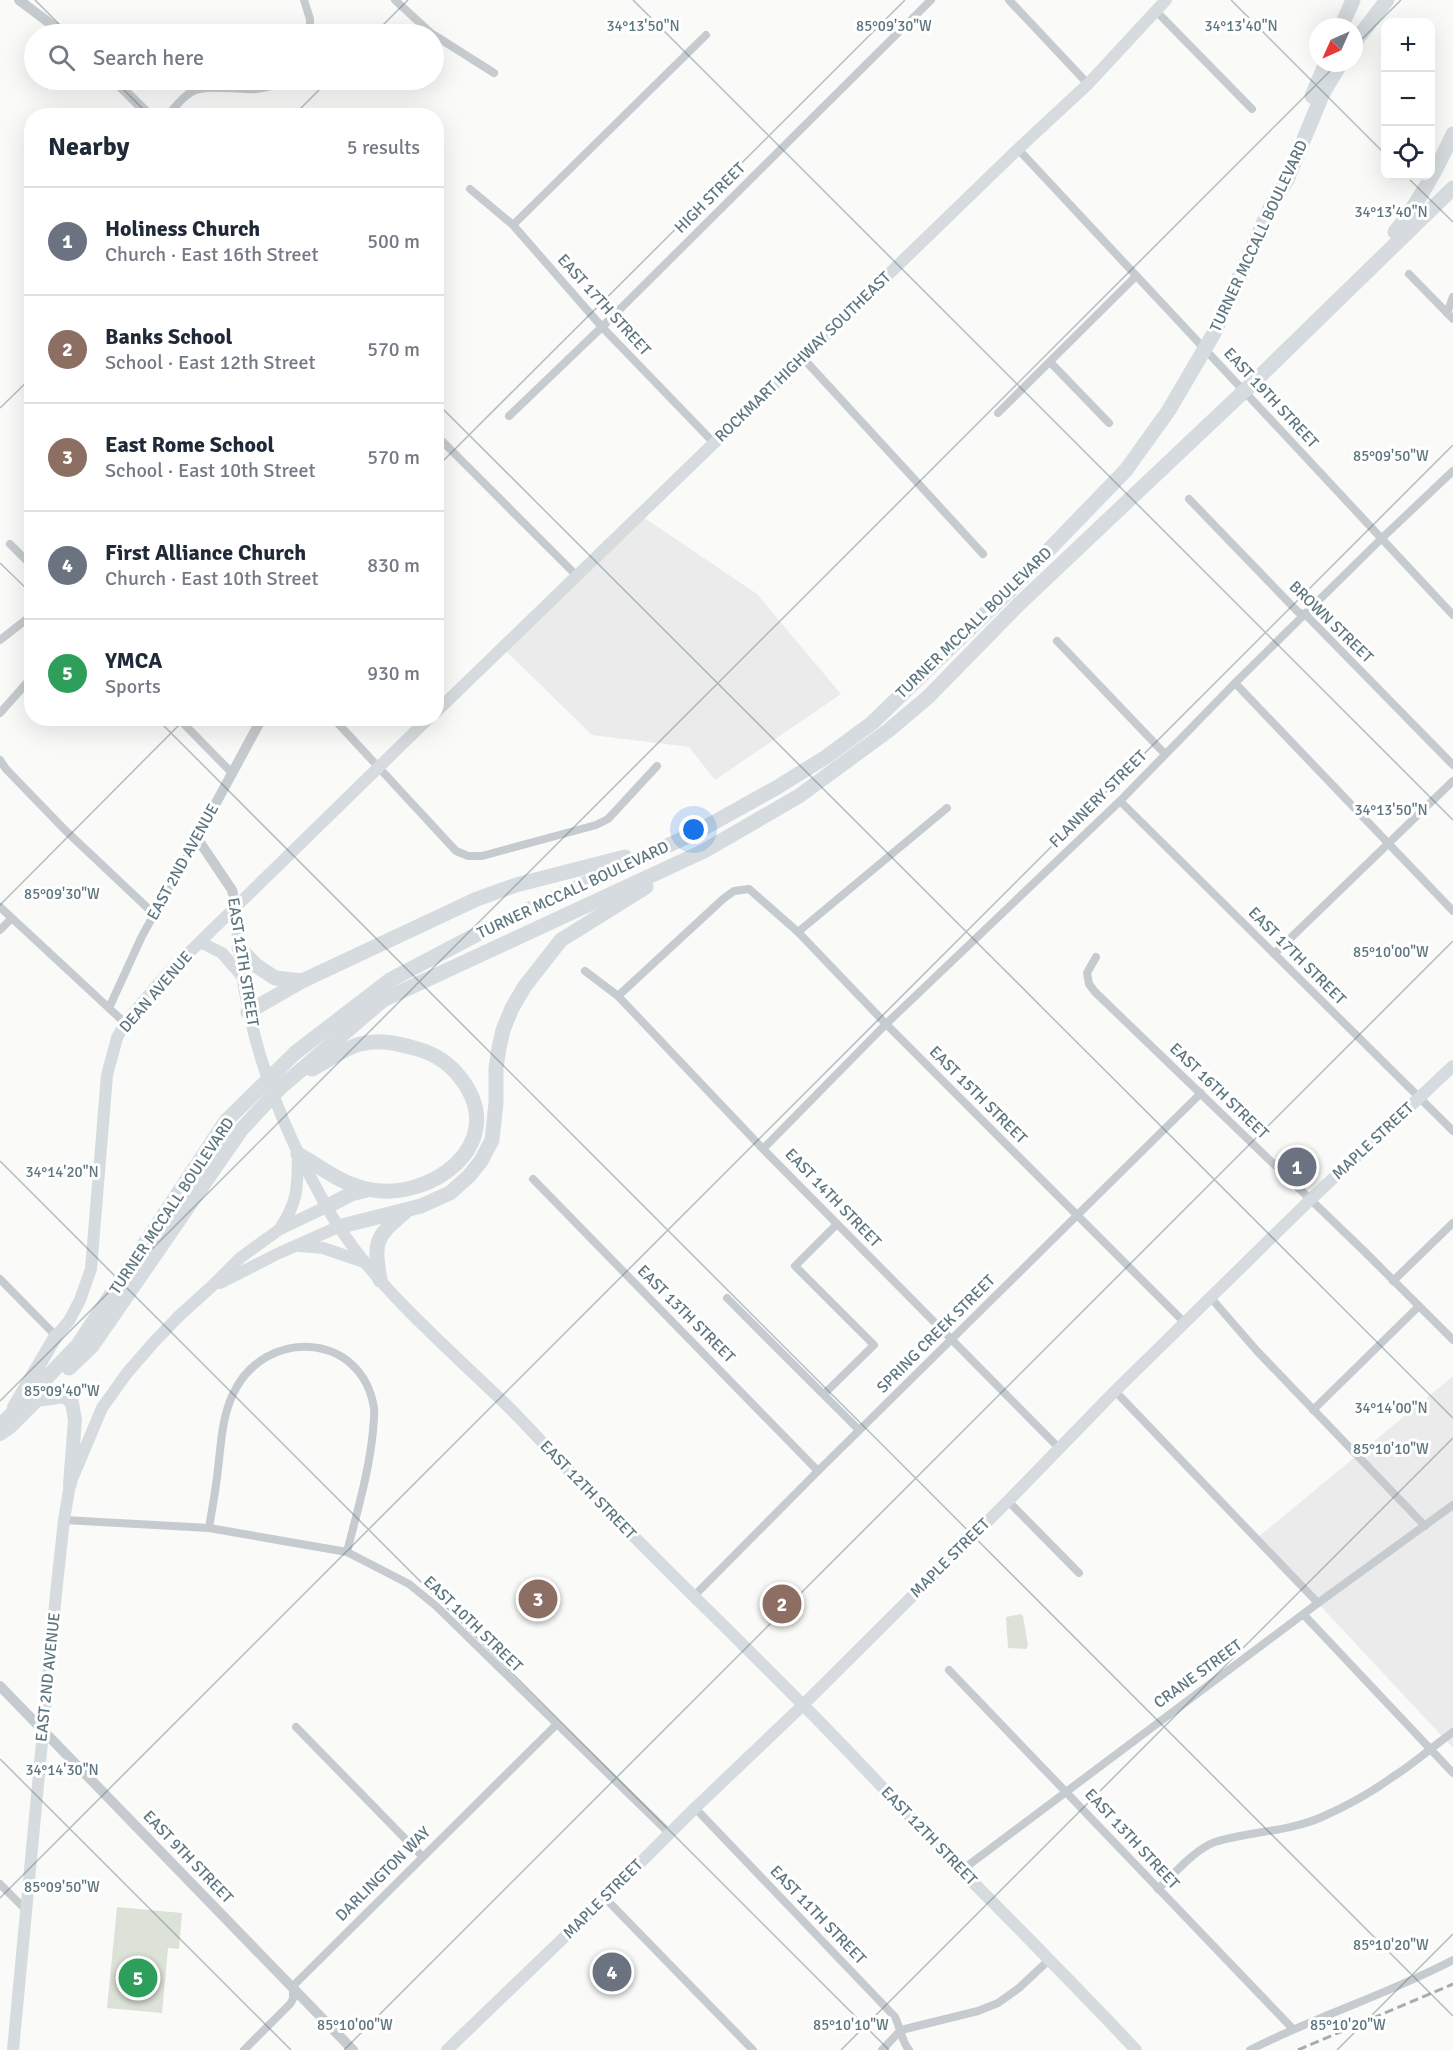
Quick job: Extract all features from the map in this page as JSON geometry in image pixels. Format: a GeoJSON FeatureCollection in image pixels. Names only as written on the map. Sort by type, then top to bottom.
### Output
{"type":"FeatureCollection","features":[{"type":"Feature","properties":{"kind":"highway"},"geometry":{"type":"LineString","coordinates":[[1345,18],[1353,0]]}},
{"type":"Feature","properties":{"kind":"highway"},"geometry":{"type":"LineString","coordinates":[[1363,31],[1387,0]]}},
{"type":"Feature","properties":{"kind":"highway"},"geometry":{"type":"LineString","coordinates":[[1272,204],[1277,183],[1322,72]]}},
{"type":"Feature","properties":{"kind":"highway","name":"TURNER MCCALL BOULEVARD"},"geometry":{"type":"LineString","coordinates":[[2,1428],[78,1344],[226,1121],[295,1053],[390,981],[489,928],[695,833],[777,789],[872,723],[1010,590],[1126,470],[1145,447],[1214,333],[1272,204],[1287,180],[1323,93],[1336,72]]}},
{"type":"Feature","properties":{"kind":"highway"},"geometry":{"type":"LineString","coordinates":[[1336,300],[1417,204],[1453,134]]}},
{"type":"Feature","properties":{"kind":"highway","name":"TURNER MCCALL BOULEVARD"},"geometry":{"type":"LineString","coordinates":[[37,1400],[92,1346],[242,1130],[280,1087],[383,1000],[704,851],[799,796],[889,730],[928,698],[1019,604],[1235,400],[1453,188]]}},
{"type":"Feature","properties":{"kind":"highway"},"geometry":{"type":"LineString","coordinates":[[248,1012],[302,981],[477,899],[516,885],[654,850]]}},
{"type":"Feature","properties":{"kind":"highway"},"geometry":{"type":"LineString","coordinates":[[338,1227],[421,1206],[450,1193],[470,1176],[492,1140],[496,1103],[496,1068],[503,1030],[525,986],[561,940],[704,851]]}},
{"type":"Feature","properties":{"kind":"highway"},"geometry":{"type":"LineString","coordinates":[[239,948],[257,966],[275,978],[302,981]]}},
{"type":"Feature","properties":{"kind":"highway"},"geometry":{"type":"LineString","coordinates":[[280,1087],[358,1044],[380,1041],[419,1049],[438,1057],[454,1070],[468,1088],[476,1105],[478,1119],[474,1138],[460,1161],[440,1178],[405,1191],[367,1190],[351,1194],[326,1207]]}},
{"type":"Feature","properties":{"kind":"highway"},"geometry":{"type":"LineString","coordinates":[[298,1154],[345,1182],[367,1190]]}},
{"type":"Feature","properties":{"kind":"highway"},"geometry":{"type":"LineString","coordinates":[[380,1280],[375,1253],[376,1244],[387,1228],[408,1210]]}},
{"type":"Feature","properties":{"kind":"main road","name":"ROCKMART HIGHWAY SOUTHEAST"},"geometry":{"type":"LineString","coordinates":[[444,704],[1088,84],[1166,0]]}},
{"type":"Feature","properties":{"kind":"main road"},"geometry":{"type":"LineString","coordinates":[[236,907],[421,726]]}},
{"type":"Feature","properties":{"kind":"main road","name":"DEAN AVENUE"},"geometry":{"type":"LineString","coordinates":[[56,1336],[77,1307],[91,1269],[107,1075],[117,1038],[124,1023],[166,975],[236,907]]}},
{"type":"Feature","properties":{"kind":"main road","name":"EAST 12TH STREET"},"geometry":{"type":"LineString","coordinates":[[236,907],[248,1012],[259,1053],[286,1128],[326,1207],[365,1262],[407,1311],[496,1395],[693,1597],[803,1705],[1136,2050]]}},
{"type":"Feature","properties":{"kind":"main road"},"geometry":{"type":"LineString","coordinates":[[196,945],[202,943],[222,953],[243,979]]}},
{"type":"Feature","properties":{"kind":"main road","name":"MAPLE STREET"},"geometry":{"type":"LineString","coordinates":[[447,2050],[605,1898],[694,1808],[803,1705],[1115,1391],[1310,1200],[1453,1066]]}},
{"type":"Feature","properties":{"kind":"main road"},"geometry":{"type":"LineString","coordinates":[[280,1230],[292,1210],[297,1195],[298,1154]]}},
{"type":"Feature","properties":{"kind":"main road"},"geometry":{"type":"LineString","coordinates":[[211,1287],[240,1258],[280,1230],[326,1207]]}},
{"type":"Feature","properties":{"kind":"main road"},"geometry":{"type":"LineString","coordinates":[[211,1287],[338,1227]]}},
{"type":"Feature","properties":{"kind":"main road"},"geometry":{"type":"LineString","coordinates":[[295,1246],[323,1248],[365,1262]]}},
{"type":"Feature","properties":{"kind":"main road","name":"EAST 2ND AVENUE"},"geometry":{"type":"LineString","coordinates":[[13,2050],[64,1520],[70,1484],[102,1408],[127,1373],[179,1316],[211,1287]]}},
{"type":"Feature","properties":{"kind":"main road"},"geometry":{"type":"LineString","coordinates":[[2,1428],[56,1336]]}},
{"type":"Feature","properties":{"kind":"main road"},"geometry":{"type":"LineString","coordinates":[[37,1400],[64,1396],[72,1403],[75,1420],[70,1484]]}},
{"type":"Feature","properties":{"kind":"main road","name":"TURNER MCCALL BOULEVARD"},"geometry":{"type":"LineString","coordinates":[[2,1428],[10,1427],[37,1400]]}},
{"type":"Feature","properties":{"kind":"street"},"geometry":{"type":"LineString","coordinates":[[19,0],[51,24]]}},
{"type":"Feature","properties":{"kind":"street"},"geometry":{"type":"LineString","coordinates":[[304,0],[310,24]]}},
{"type":"Feature","properties":{"kind":"street"},"geometry":{"type":"LineString","coordinates":[[395,0],[421,24]]}},
{"type":"Feature","properties":{"kind":"street","name":"HIGH STREET"},"geometry":{"type":"LineString","coordinates":[[509,416],[602,327],[931,0]]}},
{"type":"Feature","properties":{"kind":"street"},"geometry":{"type":"LineString","coordinates":[[1008,0],[1088,84]]}},
{"type":"Feature","properties":{"kind":"street"},"geometry":{"type":"LineString","coordinates":[[1156,11],[1251,109]]}},
{"type":"Feature","properties":{"kind":"street"},"geometry":{"type":"LineString","coordinates":[[513,225],[706,35]]}},
{"type":"Feature","properties":{"kind":"street"},"geometry":{"type":"LineString","coordinates":[[444,42],[494,73]]}},
{"type":"Feature","properties":{"kind":"street"},"geometry":{"type":"LineString","coordinates":[[124,90],[142,108]]}},
{"type":"Feature","properties":{"kind":"street"},"geometry":{"type":"LineString","coordinates":[[174,108],[185,96],[196,90]]}},
{"type":"Feature","properties":{"kind":"street","name":"EAST 19TH STREET"},"geometry":{"type":"LineString","coordinates":[[1018,149],[1453,615]]}},
{"type":"Feature","properties":{"kind":"street","name":"EAST 17TH STREET"},"geometry":{"type":"LineString","coordinates":[[470,189],[513,225],[602,327],[714,443]]}},
{"type":"Feature","properties":{"kind":"street"},"geometry":{"type":"LineString","coordinates":[[1409,274],[1450,316]]}},
{"type":"Feature","properties":{"kind":"street"},"geometry":{"type":"LineString","coordinates":[[998,413],[1136,276]]}},
{"type":"Feature","properties":{"kind":"street"},"geometry":{"type":"LineString","coordinates":[[1450,316],[1453,297]]}},
{"type":"Feature","properties":{"kind":"street"},"geometry":{"type":"LineString","coordinates":[[802,357],[983,554]]}},
{"type":"Feature","properties":{"kind":"street"},"geometry":{"type":"LineString","coordinates":[[1050,362],[1109,423]]}},
{"type":"Feature","properties":{"kind":"street"},"geometry":{"type":"LineString","coordinates":[[444,443],[577,576]]}},
{"type":"Feature","properties":{"kind":"street","name":"FLANNERY STREET"},"geometry":{"type":"LineString","coordinates":[[764,1149],[886,1024],[1120,801],[1235,683],[1453,471]]}},
{"type":"Feature","properties":{"kind":"street","name":"BROWN STREET"},"geometry":{"type":"LineString","coordinates":[[1189,499],[1298,612],[1306,615],[1453,765]]}},
{"type":"Feature","properties":{"kind":"street"},"geometry":{"type":"LineString","coordinates":[[10,544],[24,558]]}},
{"type":"Feature","properties":{"kind":"street"},"geometry":{"type":"LineString","coordinates":[[0,640],[24,621]]}},
{"type":"Feature","properties":{"kind":"street"},"geometry":{"type":"LineString","coordinates":[[1057,641],[1165,754]]}},
{"type":"Feature","properties":{"kind":"street"},"geometry":{"type":"LineString","coordinates":[[1235,683],[1453,911]]}},
{"type":"Feature","properties":{"kind":"street"},"geometry":{"type":"LineString","coordinates":[[0,713],[24,686]]}},
{"type":"Feature","properties":{"kind":"street"},"geometry":{"type":"LineString","coordinates":[[186,726],[231,772]]}},
{"type":"Feature","properties":{"kind":"street","name":"EAST 2ND AVENUE"},"geometry":{"type":"LineString","coordinates":[[110,1008],[130,960],[154,914],[257,726]]}},
{"type":"Feature","properties":{"kind":"street"},"geometry":{"type":"LineString","coordinates":[[341,726],[456,851],[468,856],[482,856],[596,825],[608,819],[657,766]]}},
{"type":"Feature","properties":{"kind":"street"},"geometry":{"type":"LineString","coordinates":[[0,760],[64,830],[154,914]]}},
{"type":"Feature","properties":{"kind":"street"},"geometry":{"type":"LineString","coordinates":[[1274,954],[1453,781]]}},
{"type":"Feature","properties":{"kind":"street","name":"EAST 17TH STREET"},"geometry":{"type":"LineString","coordinates":[[1120,801],[1453,1131]]}},
{"type":"Feature","properties":{"kind":"street"},"geometry":{"type":"LineString","coordinates":[[798,932],[946,808]]}},
{"type":"Feature","properties":{"kind":"street","name":"EAST 12TH STREET"},"geometry":{"type":"LineString","coordinates":[[197,838],[232,890],[236,907]]}},
{"type":"Feature","properties":{"kind":"street","name":"EAST 15TH STREET"},"geometry":{"type":"LineString","coordinates":[[618,996],[723,899],[734,891],[748,889],[798,932],[886,1024],[1185,1323]]}},
{"type":"Feature","properties":{"kind":"street"},"geometry":{"type":"LineString","coordinates":[[0,907],[124,1023]]}},
{"type":"Feature","properties":{"kind":"street"},"geometry":{"type":"LineString","coordinates":[[0,930],[11,919]]}},
{"type":"Feature","properties":{"kind":"street","name":"EAST 16TH STREET"},"geometry":{"type":"LineString","coordinates":[[1096,957],[1086,974],[1089,984],[1453,1340]]}},
{"type":"Feature","properties":{"kind":"street","name":"EAST 14TH STREET"},"geometry":{"type":"LineString","coordinates":[[585,970],[618,996],[837,1224],[1059,1448]]}},
{"type":"Feature","properties":{"kind":"street","name":"SPRING CREEK STREET"},"geometry":{"type":"LineString","coordinates":[[693,1597],[1201,1093]]}},
{"type":"Feature","properties":{"kind":"street","name":"EAST 13TH STREET"},"geometry":{"type":"LineString","coordinates":[[533,1179],[818,1471]]}},
{"type":"Feature","properties":{"kind":"street"},"geometry":{"type":"LineString","coordinates":[[1393,1281],[1453,1223]]}},
{"type":"Feature","properties":{"kind":"street"},"geometry":{"type":"LineString","coordinates":[[824,1394],[874,1345],[795,1266],[837,1224]]}},
{"type":"Feature","properties":{"kind":"street"},"geometry":{"type":"LineString","coordinates":[[0,1279],[56,1336]]}},
{"type":"Feature","properties":{"kind":"street"},"geometry":{"type":"LineString","coordinates":[[727,1298],[859,1430]]}},
{"type":"Feature","properties":{"kind":"street"},"geometry":{"type":"LineString","coordinates":[[1212,1298],[1257,1352],[1425,1526]]}},
{"type":"Feature","properties":{"kind":"street"},"geometry":{"type":"LineString","coordinates":[[1313,1410],[1419,1307]]}},
{"type":"Feature","properties":{"kind":"street"},"geometry":{"type":"LineString","coordinates":[[209,1528],[221,1437],[233,1393],[249,1371],[273,1354],[294,1347],[316,1346],[335,1352],[357,1371],[369,1388],[375,1410],[370,1459],[347,1552]]}},
{"type":"Feature","properties":{"kind":"street"},"geometry":{"type":"LineString","coordinates":[[1115,1391],[1318,1603]]}},
{"type":"Feature","properties":{"kind":"street"},"geometry":{"type":"LineString","coordinates":[[1008,1501],[1078,1573]]}},
{"type":"Feature","properties":{"kind":"street","name":"CRANE STREET"},"geometry":{"type":"LineString","coordinates":[[962,1870],[1318,1603],[1453,1505]]}},
{"type":"Feature","properties":{"kind":"street","name":"EAST 10TH STREET"},"geometry":{"type":"LineString","coordinates":[[64,1520],[209,1528],[347,1552],[409,1584],[436,1606],[669,1833]]}},
{"type":"Feature","properties":{"kind":"street"},"geometry":{"type":"LineString","coordinates":[[1304,1615],[1453,1773]]}},
{"type":"Feature","properties":{"kind":"street","name":"EAST 13TH STREET"},"geometry":{"type":"LineString","coordinates":[[949,1670],[1292,2028]]}},
{"type":"Feature","properties":{"kind":"street","name":"EAST 9TH STREET"},"geometry":{"type":"LineString","coordinates":[[0,1686],[353,2050]]}},
{"type":"Feature","properties":{"kind":"street","name":"DARLINGTON WAY"},"geometry":{"type":"LineString","coordinates":[[244,2050],[290,2004],[293,1986],[556,1725]]}},
{"type":"Feature","properties":{"kind":"street"},"geometry":{"type":"LineString","coordinates":[[296,1727],[422,1856]]}},
{"type":"Feature","properties":{"kind":"street"},"geometry":{"type":"LineString","coordinates":[[1158,1889],[1186,1862],[1214,1843],[1272,1832],[1307,1823],[1323,1816],[1396,1776],[1429,1748],[1453,1732]]}},
{"type":"Feature","properties":{"kind":"street","name":"EAST 11TH STREET"},"geometry":{"type":"LineString","coordinates":[[694,1808],[895,2017],[904,2044],[909,2050]]}},
{"type":"Feature","properties":{"kind":"street"},"geometry":{"type":"LineString","coordinates":[[0,1884],[27,1912]]}},
{"type":"Feature","properties":{"kind":"street"},"geometry":{"type":"LineString","coordinates":[[605,1898],[753,2050]]}},
{"type":"Feature","properties":{"kind":"street"},"geometry":{"type":"LineString","coordinates":[[882,2050],[901,2030],[978,2011],[998,2003],[1018,1989],[1050,1959]]}},
{"type":"Feature","properties":{"kind":"street"},"geometry":{"type":"LineString","coordinates":[[1250,2050],[1292,2028],[1412,1981],[1453,1960]]}},
{"type":"Feature","properties":{"kind":"shaded area"},"geometry":{"type":"Polygon","coordinates":[[[640,515],[757,594],[841,694],[715,780],[689,747],[592,735],[503,648],[640,515]]]}},
{"type":"Feature","properties":{"kind":"shaded area"},"geometry":{"type":"Polygon","coordinates":[[[1453,1376],[1453,1748],[1257,1538],[1453,1376]]]}},
{"type":"Feature","properties":{"kind":"shaded area"},"geometry":{"type":"Polygon","coordinates":[[[1021,1614],[1028,1646],[1026,1649],[1008,1648],[1006,1617],[1021,1614]]]}},
{"type":"Feature","properties":{"kind":"shaded area"},"geometry":{"type":"Polygon","coordinates":[[[117,1907],[182,1913],[179,1949],[168,1948],[162,2013],[107,2008],[117,1907]]]}},
{"type":"Feature","properties":{"kind":"railway"},"geometry":{"type":"LineString","coordinates":[[1298,2050],[1453,1984]]}},
{"type":"Feature","properties":{"kind":"place","name":"Holiness Church"},"geometry":{"type":"Point","coordinates":[1297,1167]}},
{"type":"Feature","properties":{"kind":"place","name":"East Rome School"},"geometry":{"type":"Point","coordinates":[538,1599]}},
{"type":"Feature","properties":{"kind":"place","name":"Banks School"},"geometry":{"type":"Point","coordinates":[782,1604]}},
{"type":"Feature","properties":{"kind":"place","name":"First Alliance Church"},"geometry":{"type":"Point","coordinates":[612,1972]}},
{"type":"Feature","properties":{"kind":"place","name":"YMCA"},"geometry":{"type":"Point","coordinates":[138,1978]}}]}
